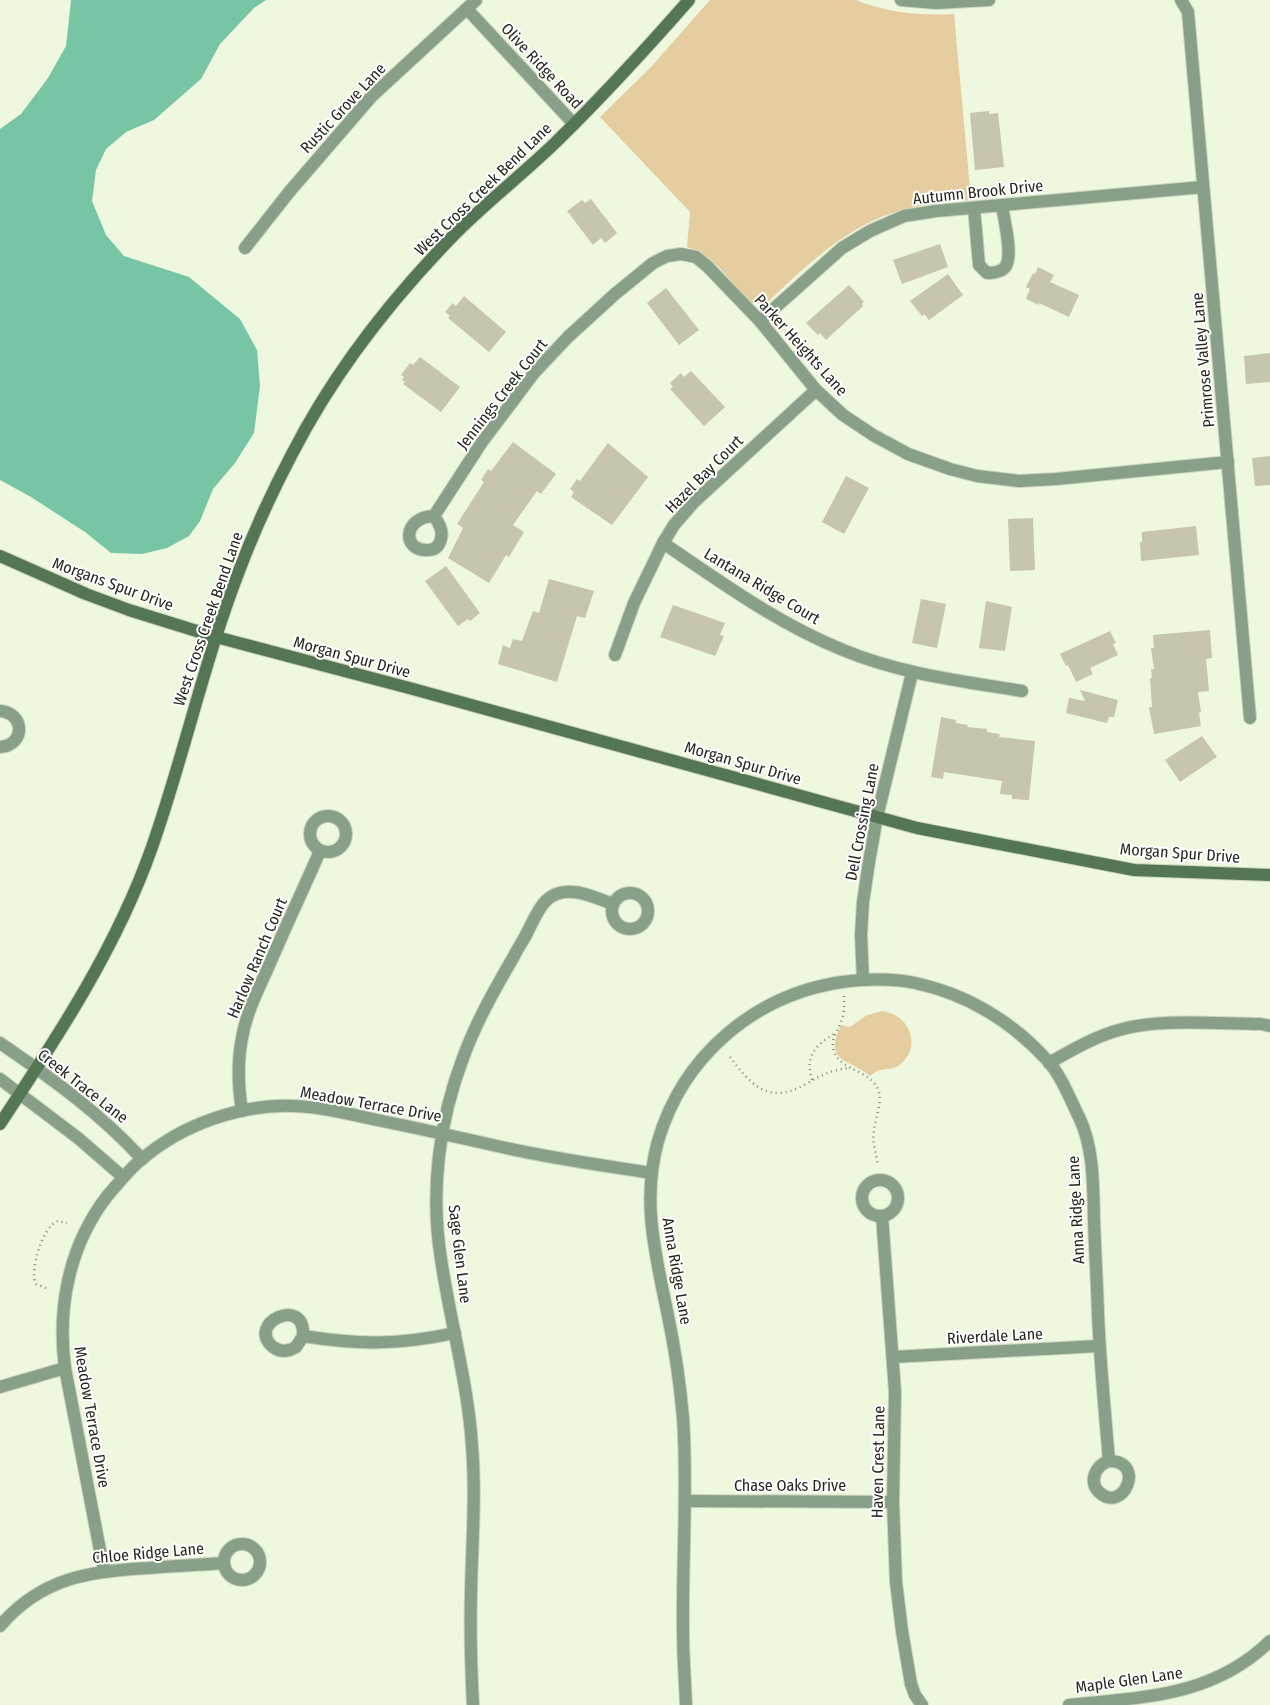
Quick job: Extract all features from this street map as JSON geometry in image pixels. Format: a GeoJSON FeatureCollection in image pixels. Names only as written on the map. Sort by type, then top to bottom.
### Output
{"type":"FeatureCollection","features":[{"type":"Feature","properties":{"kind":"main road","name":"West Cross Creek Bend Lane"},"geometry":{"type":"LineString","coordinates":[[0,1124],[86,990],[123,915],[151,849],[216,637],[242,562],[292,453],[319,405],[385,310],[453,236],[574,124],[648,47],[689,0]]}},
{"type":"Feature","properties":{"kind":"main road","name":"Morgans Spur Drive"},"geometry":{"type":"LineString","coordinates":[[0,556],[86,594],[129,610],[216,637]]}},
{"type":"Feature","properties":{"kind":"main road","name":"Morgan Spur Drive"},"geometry":{"type":"LineString","coordinates":[[216,637],[414,689],[917,828],[1134,870],[1270,875]]}},
{"type":"Feature","properties":{"kind":"street","name":"Rustic Grove Lane"},"geometry":{"type":"LineString","coordinates":[[245,248],[290,191],[372,96],[476,0]]}},
{"type":"Feature","properties":{"kind":"street"},"geometry":{"type":"LineString","coordinates":[[901,0],[936,2],[989,0]]}},
{"type":"Feature","properties":{"kind":"street","name":"Primrose Valley Lane"},"geometry":{"type":"LineString","coordinates":[[1181,0],[1188,12],[1250,718]]}},
{"type":"Feature","properties":{"kind":"street","name":"Olive Ridge Road"},"geometry":{"type":"LineString","coordinates":[[467,9],[574,124]]}},
{"type":"Feature","properties":{"kind":"street","name":"Autumn Brook Drive"},"geometry":{"type":"LineString","coordinates":[[760,321],[842,248],[870,231],[904,216],[936,211],[1203,187]]}},
{"type":"Feature","properties":{"kind":"street"},"geometry":{"type":"LineString","coordinates":[[974,208],[980,265],[988,273],[997,272],[1005,268],[1009,258],[1002,206]]}},
{"type":"Feature","properties":{"kind":"street","name":"Parker Heights Lane"},"geometry":{"type":"LineString","coordinates":[[681,254],[696,257],[707,266],[760,321],[816,390],[843,415],[873,435],[908,454],[950,469],[977,476],[1020,481],[1228,462]]}},
{"type":"Feature","properties":{"kind":"street","name":"Jennings Creek Court"},"geometry":{"type":"LineString","coordinates":[[434,516],[482,442],[534,373],[568,337],[614,294],[653,263],[667,256],[681,254]]}},
{"type":"Feature","properties":{"kind":"street","name":"Hazel Bay Court"},"geometry":{"type":"LineString","coordinates":[[615,655],[634,603],[663,543],[674,525],[694,502],[816,390]]}},
{"type":"Feature","properties":{"kind":"street","name":"Lantana Ridge Court"},"geometry":{"type":"LineString","coordinates":[[663,543],[794,627],[843,650],[912,673],[1022,691]]}},
{"type":"Feature","properties":{"kind":"street","name":"Dell Crossing Lane"},"geometry":{"type":"LineString","coordinates":[[863,980],[861,935],[863,902],[877,818],[912,673]]}},
{"type":"Feature","properties":{"kind":"street"},"geometry":{"type":"LineString","coordinates":[[0,711],[13,715],[18,722],[19,730],[17,738],[12,744],[0,747]]}},
{"type":"Feature","properties":{"kind":"street","name":"Harlow Ranch Court"},"geometry":{"type":"LineString","coordinates":[[242,1111],[238,1067],[246,1022],[272,958],[320,851]]}},
{"type":"Feature","properties":{"kind":"street","name":"Sage Glen Lane"},"geometry":{"type":"LineString","coordinates":[[474,1705],[471,1638],[474,1482],[469,1412],[440,1258],[437,1226],[437,1186],[442,1133],[448,1104],[463,1057],[486,1007],[538,909],[553,896],[568,892],[582,894],[613,904]]}},
{"type":"Feature","properties":{"kind":"street","name":"Anna Ridge Lane"},"geometry":{"type":"LineString","coordinates":[[686,1705],[683,1629],[685,1448],[680,1387],[670,1321],[652,1232],[650,1202],[652,1173],[661,1133],[677,1095],[693,1069],[724,1036],[754,1013],[783,999],[818,987],[863,980],[891,980],[917,983],[974,1003],[1010,1026],[1049,1063],[1082,1122],[1090,1150],[1093,1179],[1099,1346],[1109,1461]]}},
{"type":"Feature","properties":{"kind":"street"},"geometry":{"type":"LineString","coordinates":[[1049,1063],[1092,1040],[1133,1027],[1164,1024],[1261,1024],[1270,1026]]}},
{"type":"Feature","properties":{"kind":"street","name":"Creek Trace Lane"},"geometry":{"type":"LineString","coordinates":[[0,1043],[96,1114],[119,1134],[142,1159]]}},
{"type":"Feature","properties":{"kind":"street"},"geometry":{"type":"LineString","coordinates":[[0,1079],[78,1138],[123,1177]]}},
{"type":"Feature","properties":{"kind":"street","name":"Meadow Terrace Drive"},"geometry":{"type":"LineString","coordinates":[[104,1571],[65,1368],[61,1335],[62,1318],[67,1280],[79,1244],[89,1224],[123,1177],[142,1159],[189,1129],[242,1111],[276,1106],[310,1107],[442,1133],[533,1154],[652,1173]]}},
{"type":"Feature","properties":{"kind":"street","name":"Haven Crest Lane"},"geometry":{"type":"LineString","coordinates":[[882,1216],[895,1400],[894,1502],[896,1582],[911,1684],[922,1705]]}},
{"type":"Feature","properties":{"kind":"street"},"geometry":{"type":"LineString","coordinates":[[303,1336],[340,1342],[372,1343],[411,1341],[455,1333]]}},
{"type":"Feature","properties":{"kind":"street","name":"Riverdale Lane"},"geometry":{"type":"LineString","coordinates":[[893,1357],[1099,1346]]}},
{"type":"Feature","properties":{"kind":"street"},"geometry":{"type":"LineString","coordinates":[[0,1387],[65,1368]]}},
{"type":"Feature","properties":{"kind":"street","name":"Chase Oaks Drive"},"geometry":{"type":"LineString","coordinates":[[685,1501],[894,1502]]}},
{"type":"Feature","properties":{"kind":"street","name":"Chloe Ridge Lane"},"geometry":{"type":"LineString","coordinates":[[0,1626],[26,1602],[53,1586],[75,1577],[104,1571],[224,1563]]}},
{"type":"Feature","properties":{"kind":"street","name":"Maple Glen Lane"},"geometry":{"type":"LineString","coordinates":[[1069,1705],[1162,1694],[1195,1686],[1229,1672],[1270,1641]]}},
{"type":"Feature","properties":{"kind":"path"},"geometry":{"type":"LineString","coordinates":[[844,992],[844,1012],[833,1042],[835,1054],[840,1060],[869,1077],[876,1085],[879,1105],[874,1132],[878,1165]]}},
{"type":"Feature","properties":{"kind":"path"},"geometry":{"type":"LineString","coordinates":[[813,1080],[810,1063],[814,1050],[819,1044],[835,1033]]}},
{"type":"Feature","properties":{"kind":"path"},"geometry":{"type":"LineString","coordinates":[[730,1056],[748,1080],[768,1092],[777,1093],[790,1091],[828,1072],[852,1068]]}},
{"type":"Feature","properties":{"kind":"path"},"geometry":{"type":"LineString","coordinates":[[46,1288],[36,1284],[33,1277],[38,1254],[51,1224],[58,1220],[67,1223]]}},
{"type":"Feature","properties":{"kind":"shaded area"},"geometry":{"type":"Polygon","coordinates":[[[71,0],[266,0],[254,8],[220,44],[201,79],[154,120],[126,132],[106,149],[96,170],[92,201],[106,235],[124,256],[189,277],[240,319],[257,350],[260,386],[254,433],[235,463],[213,489],[200,521],[189,536],[167,548],[142,554],[111,553],[85,532],[31,497],[0,480],[0,129],[21,114],[48,78],[66,46],[71,0]]]}},
{"type":"Feature","properties":{"kind":"shaded area"},"geometry":{"type":"Polygon","coordinates":[[[710,0],[856,0],[904,13],[954,14],[971,200],[913,207],[877,219],[843,238],[828,249],[770,300],[759,304],[748,301],[728,277],[713,263],[697,251],[687,247],[690,212],[600,117],[651,67],[710,0]]]}},
{"type":"Feature","properties":{"kind":"shaded area"},"geometry":{"type":"Polygon","coordinates":[[[882,1011],[891,1013],[905,1024],[909,1031],[911,1047],[902,1063],[894,1068],[879,1070],[870,1076],[840,1058],[836,1053],[836,1037],[841,1025],[850,1027],[867,1015],[882,1011]]]}},
{"type":"Feature","properties":{"kind":"building"},"geometry":{"type":"Polygon","coordinates":[[[989,111],[989,114],[998,113],[1004,167],[975,170],[970,113],[989,111]]]}},
{"type":"Feature","properties":{"kind":"building"},"geometry":{"type":"Polygon","coordinates":[[[591,199],[617,233],[605,243],[601,238],[593,245],[567,211],[582,200],[585,203],[591,199]]]}},
{"type":"Feature","properties":{"kind":"building"},"geometry":{"type":"Polygon","coordinates":[[[940,244],[948,267],[902,284],[893,260],[940,244]]]}},
{"type":"Feature","properties":{"kind":"building"},"geometry":{"type":"Polygon","coordinates":[[[1038,267],[1054,275],[1050,282],[1079,295],[1069,317],[1026,299],[1030,289],[1026,287],[1038,267]]]}},
{"type":"Feature","properties":{"kind":"building"},"geometry":{"type":"Polygon","coordinates":[[[948,274],[963,295],[929,320],[924,314],[922,316],[910,301],[948,274]]]}},
{"type":"Feature","properties":{"kind":"building"},"geometry":{"type":"Polygon","coordinates":[[[849,285],[864,302],[863,306],[826,340],[806,323],[849,285]]]}},
{"type":"Feature","properties":{"kind":"building"},"geometry":{"type":"Polygon","coordinates":[[[666,288],[699,330],[679,345],[647,303],[666,288]]]}},
{"type":"Feature","properties":{"kind":"building"},"geometry":{"type":"Polygon","coordinates":[[[464,296],[506,332],[489,352],[448,318],[450,316],[445,312],[453,303],[456,306],[464,296]]]}},
{"type":"Feature","properties":{"kind":"building"},"geometry":{"type":"Polygon","coordinates":[[[1270,353],[1270,382],[1246,384],[1244,356],[1270,353]]]}},
{"type":"Feature","properties":{"kind":"building"},"geometry":{"type":"Polygon","coordinates":[[[420,357],[460,387],[441,412],[403,384],[405,382],[402,380],[404,377],[401,375],[410,363],[413,365],[420,357]]]}},
{"type":"Feature","properties":{"kind":"building"},"geometry":{"type":"Polygon","coordinates":[[[691,371],[725,407],[704,426],[670,389],[673,387],[670,383],[681,373],[684,377],[691,371]]]}},
{"type":"Feature","properties":{"kind":"building"},"geometry":{"type":"Polygon","coordinates":[[[513,442],[556,474],[541,494],[537,491],[513,525],[524,532],[509,557],[506,555],[489,583],[448,558],[463,528],[457,524],[484,482],[481,480],[488,469],[491,471],[513,442]]]}},
{"type":"Feature","properties":{"kind":"building"},"geometry":{"type":"Polygon","coordinates":[[[608,443],[648,477],[612,525],[571,497],[574,492],[570,489],[577,479],[580,481],[608,443]]]}},
{"type":"Feature","properties":{"kind":"building"},"geometry":{"type":"Polygon","coordinates":[[[1270,456],[1270,485],[1255,486],[1252,458],[1270,456]]]}},
{"type":"Feature","properties":{"kind":"building"},"geometry":{"type":"Polygon","coordinates":[[[846,476],[869,488],[844,534],[822,522],[846,476]]]}},
{"type":"Feature","properties":{"kind":"building"},"geometry":{"type":"Polygon","coordinates":[[[1033,518],[1035,570],[1010,571],[1008,519],[1033,518]]]}},
{"type":"Feature","properties":{"kind":"building"},"geometry":{"type":"Polygon","coordinates":[[[1196,526],[1199,555],[1141,561],[1140,542],[1142,542],[1142,532],[1196,526]]]}},
{"type":"Feature","properties":{"kind":"building"},"geometry":{"type":"Polygon","coordinates":[[[446,566],[480,613],[470,621],[468,619],[458,626],[425,581],[446,566]]]}},
{"type":"Feature","properties":{"kind":"building"},"geometry":{"type":"Polygon","coordinates":[[[549,579],[594,591],[585,618],[577,616],[557,682],[498,664],[503,645],[510,648],[513,639],[522,641],[533,611],[539,613],[549,579]]]}},
{"type":"Feature","properties":{"kind":"building"},"geometry":{"type":"Polygon","coordinates":[[[921,599],[946,604],[937,648],[912,643],[921,599]]]}},
{"type":"Feature","properties":{"kind":"building"},"geometry":{"type":"Polygon","coordinates":[[[986,601],[1012,607],[1005,651],[979,648],[986,601]]]}},
{"type":"Feature","properties":{"kind":"building"},"geometry":{"type":"Polygon","coordinates":[[[673,605],[725,623],[720,635],[724,636],[715,656],[660,637],[673,605]]]}},
{"type":"Feature","properties":{"kind":"building"},"geometry":{"type":"Polygon","coordinates":[[[1210,630],[1212,658],[1206,659],[1209,691],[1198,692],[1201,726],[1154,734],[1149,707],[1152,707],[1150,678],[1152,678],[1151,669],[1154,669],[1151,648],[1154,648],[1153,635],[1210,630]]]}},
{"type":"Feature","properties":{"kind":"building"},"geometry":{"type":"Polygon","coordinates":[[[1110,631],[1116,643],[1113,644],[1118,655],[1090,668],[1093,674],[1076,682],[1060,654],[1110,631]]]}},
{"type":"Feature","properties":{"kind":"building"},"geometry":{"type":"Polygon","coordinates":[[[1080,690],[1118,700],[1114,717],[1109,717],[1107,723],[1066,713],[1069,698],[1085,701],[1080,690]]]}},
{"type":"Feature","properties":{"kind":"building"},"geometry":{"type":"Polygon","coordinates":[[[941,717],[956,720],[956,723],[968,725],[967,727],[987,729],[987,732],[1000,734],[999,737],[1035,741],[1029,800],[1012,799],[1012,795],[1000,794],[1002,781],[944,772],[943,779],[931,777],[941,717]]]}},
{"type":"Feature","properties":{"kind":"building"},"geometry":{"type":"Polygon","coordinates":[[[1202,736],[1217,757],[1180,782],[1165,760],[1202,736]]]}}]}
